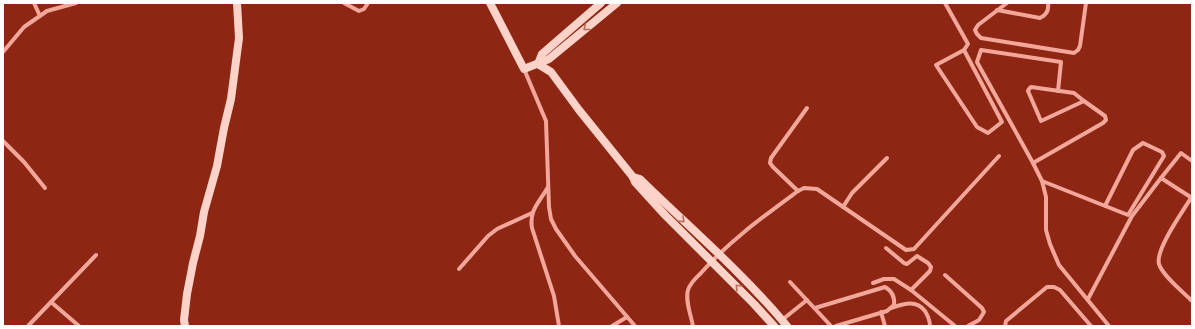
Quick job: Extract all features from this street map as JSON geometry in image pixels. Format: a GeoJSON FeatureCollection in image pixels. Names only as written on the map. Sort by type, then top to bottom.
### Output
{"type":"FeatureCollection","features":[{"type":"Feature","properties":{"kind":"street"},"geometry":{"type":"LineString","coordinates":[[34,3],[40,16]]}},
{"type":"Feature","properties":{"kind":"street"},"geometry":{"type":"LineString","coordinates":[[3,52],[24,27],[47,11],[76,3]]}},
{"type":"Feature","properties":{"kind":"street"},"geometry":{"type":"LineString","coordinates":[[185,326],[184,320],[187,294],[193,263],[204,212],[217,166],[231,99],[239,38],[237,3]]}},
{"type":"Feature","properties":{"kind":"street"},"geometry":{"type":"LineString","coordinates":[[344,3],[359,11],[364,9],[368,3]]}},
{"type":"Feature","properties":{"kind":"street"},"geometry":{"type":"LineString","coordinates":[[490,3],[524,69],[546,121],[548,187],[551,219],[556,229],[575,256],[635,326]]}},
{"type":"Feature","properties":{"kind":"street"},"geometry":{"type":"LineString","coordinates":[[538,64],[542,54],[601,3]]}},
{"type":"Feature","properties":{"kind":"street"},"geometry":{"type":"LineString","coordinates":[[524,69],[549,59],[617,3]]}},
{"type":"Feature","properties":{"kind":"street"},"geometry":{"type":"LineString","coordinates":[[945,3],[968,44],[964,50],[936,65],[977,127],[988,133],[1002,122],[964,50]]}},
{"type":"Feature","properties":{"kind":"street"},"geometry":{"type":"LineString","coordinates":[[1007,3],[975,30],[981,38],[1074,53],[1080,46],[1086,3]]}},
{"type":"Feature","properties":{"kind":"street"},"geometry":{"type":"LineString","coordinates":[[997,10],[1040,18],[1045,16],[1048,12],[1048,3]]}},
{"type":"Feature","properties":{"kind":"street"},"geometry":{"type":"LineString","coordinates":[[1058,91],[1061,62],[981,50],[977,62],[1042,181],[1046,196],[1046,230],[1059,265],[1109,326]]}},
{"type":"Feature","properties":{"kind":"street"},"geometry":{"type":"LineString","coordinates":[[538,64],[551,72],[579,110],[633,177],[635,182],[719,255],[762,297],[784,323],[807,300]]}},
{"type":"Feature","properties":{"kind":"street"},"geometry":{"type":"LineString","coordinates":[[1033,163],[1106,120],[1105,116],[1074,93],[1031,87],[1029,88],[1028,92],[1041,122],[1084,101]]}},
{"type":"Feature","properties":{"kind":"street"},"geometry":{"type":"LineString","coordinates":[[798,191],[770,163],[771,158],[807,108]]}},
{"type":"Feature","properties":{"kind":"street"},"geometry":{"type":"LineString","coordinates":[[3,141],[24,162],[45,188]]}},
{"type":"Feature","properties":{"kind":"street"},"geometry":{"type":"LineString","coordinates":[[1042,181],[1105,206],[1128,214],[1164,156],[1162,152],[1143,143],[1133,150],[1105,206]]}},
{"type":"Feature","properties":{"kind":"street"},"geometry":{"type":"LineString","coordinates":[[1088,299],[1132,216],[1181,153],[1192,161]]}},
{"type":"Feature","properties":{"kind":"street"},"geometry":{"type":"LineString","coordinates":[[693,326],[687,298],[691,284],[712,261],[748,229],[798,191],[804,188],[817,188],[906,250],[910,251],[914,249],[999,156]]}},
{"type":"Feature","properties":{"kind":"street"},"geometry":{"type":"LineString","coordinates":[[843,207],[852,193],[887,158]]}},
{"type":"Feature","properties":{"kind":"street"},"geometry":{"type":"LineString","coordinates":[[1162,178],[1191,198],[1165,240],[1158,258],[1159,265],[1164,273],[1192,301]]}},
{"type":"Feature","properties":{"kind":"street"},"geometry":{"type":"LineString","coordinates":[[548,187],[532,213],[532,228],[554,296],[559,326]]}},
{"type":"Feature","properties":{"kind":"street"},"geometry":{"type":"LineString","coordinates":[[668,212],[774,326]]}},
{"type":"Feature","properties":{"kind":"street"},"geometry":{"type":"LineString","coordinates":[[459,269],[488,236],[497,229],[532,213]]}},
{"type":"Feature","properties":{"kind":"street"},"geometry":{"type":"LineString","coordinates":[[886,248],[904,263],[907,264],[917,256],[928,263],[931,267],[930,271],[911,290]]}},
{"type":"Feature","properties":{"kind":"street"},"geometry":{"type":"LineString","coordinates":[[28,326],[96,255]]}},
{"type":"Feature","properties":{"kind":"street"},"geometry":{"type":"LineString","coordinates":[[945,275],[982,308],[984,312],[977,325],[968,326]]}},
{"type":"Feature","properties":{"kind":"street"},"geometry":{"type":"LineString","coordinates":[[873,283],[884,279],[894,279],[911,290],[955,326]]}},
{"type":"Feature","properties":{"kind":"street"},"geometry":{"type":"LineString","coordinates":[[790,282],[832,326]]}},
{"type":"Feature","properties":{"kind":"street"},"geometry":{"type":"LineString","coordinates":[[815,308],[885,287],[889,289],[893,297],[894,305],[891,308]]}},
{"type":"Feature","properties":{"kind":"street"},"geometry":{"type":"LineString","coordinates":[[1005,326],[1006,321],[1048,287],[1054,287],[1060,290],[1091,326]]}},
{"type":"Feature","properties":{"kind":"street"},"geometry":{"type":"LineString","coordinates":[[754,304],[762,297]]}},
{"type":"Feature","properties":{"kind":"street"},"geometry":{"type":"LineString","coordinates":[[51,302],[79,326]]}},
{"type":"Feature","properties":{"kind":"street"},"geometry":{"type":"LineString","coordinates":[[836,326],[891,308],[906,304],[916,304],[919,305],[929,318],[930,326]]}},
{"type":"Feature","properties":{"kind":"street"},"geometry":{"type":"LineString","coordinates":[[881,312],[885,326]]}},
{"type":"Feature","properties":{"kind":"street"},"geometry":{"type":"LineString","coordinates":[[612,326],[628,317]]}}]}
